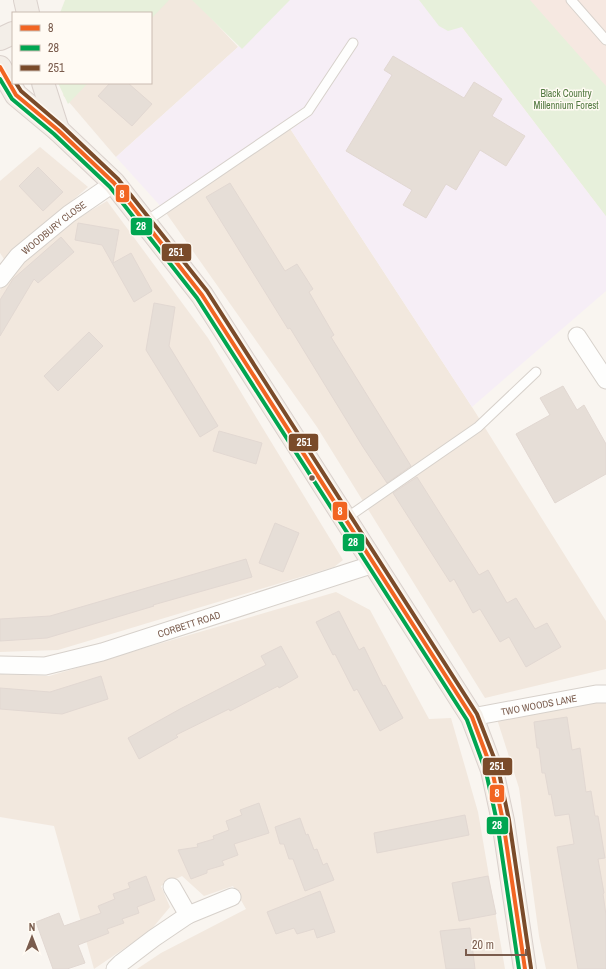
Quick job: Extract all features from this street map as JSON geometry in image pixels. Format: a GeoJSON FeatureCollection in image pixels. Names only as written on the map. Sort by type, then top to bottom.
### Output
{"type":"FeatureCollection","features":[{"type":"Feature","properties":{"kind":"main road"},"geometry":{"type":"LineString","coordinates":[[26,0],[28,12]]}},
{"type":"Feature","properties":{"kind":"main road"},"geometry":{"type":"LineString","coordinates":[[0,39],[12,33]]}},
{"type":"Feature","properties":{"kind":"main road"},"geometry":{"type":"LineString","coordinates":[[0,67],[16,95],[58,130],[114,183],[202,295],[472,717],[492,770],[503,821],[526,969]]}},
{"type":"Feature","properties":{"kind":"main road"},"geometry":{"type":"LineString","coordinates":[[43,84],[58,130]]}},
{"type":"Feature","properties":{"kind":"street","name":"WOODBURY CLOSE"},"geometry":{"type":"LineString","coordinates":[[0,278],[18,256],[70,214],[114,183]]}},
{"type":"Feature","properties":{"kind":"street"},"geometry":{"type":"LineString","coordinates":[[577,336],[606,380]]}},
{"type":"Feature","properties":{"kind":"street","name":"CORBETT ROAD"},"geometry":{"type":"LineString","coordinates":[[0,665],[45,666],[102,652],[374,564]]}},
{"type":"Feature","properties":{"kind":"street","name":"TWO WOODS LANE"},"geometry":{"type":"LineString","coordinates":[[472,717],[596,694],[606,694]]}},
{"type":"Feature","properties":{"kind":"street"},"geometry":{"type":"LineString","coordinates":[[172,887],[188,915]]}},
{"type":"Feature","properties":{"kind":"street"},"geometry":{"type":"LineString","coordinates":[[115,969],[154,938],[188,915],[232,897]]}},
{"type":"Feature","properties":{"kind":"lane"},"geometry":{"type":"LineString","coordinates":[[571,0],[606,40]]}},
{"type":"Feature","properties":{"kind":"lane"},"geometry":{"type":"LineString","coordinates":[[144,222],[308,111],[353,43]]}},
{"type":"Feature","properties":{"kind":"lane"},"geometry":{"type":"LineString","coordinates":[[345,519],[478,427],[536,372]]}},
{"type":"Feature","properties":{"kind":"shaded area"},"geometry":{"type":"Polygon","coordinates":[[[152,0],[194,0],[238,47],[116,157],[63,95],[73,84],[152,84],[152,0]]]}},
{"type":"Feature","properties":{"kind":"shaded area"},"geometry":{"type":"Polygon","coordinates":[[[284,0],[441,0],[606,216],[606,291],[472,407],[289,127],[164,210],[116,157],[238,47],[284,0]]]}},
{"type":"Feature","properties":{"kind":"shaded area","name":"Black Country Millennium Forest"},"geometry":{"type":"Polygon","coordinates":[[[441,0],[606,0],[606,216],[462,27],[441,0]]]}},
{"type":"Feature","properties":{"kind":"shaded area"},"geometry":{"type":"Polygon","coordinates":[[[289,127],[472,407],[606,621],[606,669],[485,698],[317,427],[164,210],[289,127]]]}},
{"type":"Feature","properties":{"kind":"shaded area"},"geometry":{"type":"Polygon","coordinates":[[[40,147],[88,187],[4,259],[0,253],[0,181],[40,147]]]}},
{"type":"Feature","properties":{"kind":"shaded area"},"geometry":{"type":"Polygon","coordinates":[[[107,201],[208,338],[343,560],[334,567],[58,650],[0,652],[0,290],[23,262],[66,225],[107,201]]]}},
{"type":"Feature","properties":{"kind":"shaded area"},"geometry":{"type":"Polygon","coordinates":[[[336,592],[370,610],[429,719],[451,718],[478,812],[505,969],[137,969],[161,953],[246,909],[233,886],[204,896],[182,876],[161,886],[170,907],[150,931],[94,969],[54,826],[0,817],[0,674],[49,676],[336,592]]]}},
{"type":"Feature","properties":{"kind":"shaded area"},"geometry":{"type":"Polygon","coordinates":[[[606,700],[606,969],[546,969],[539,936],[519,788],[496,716],[606,700]]]}},
{"type":"Feature","properties":{"kind":"green space"},"geometry":{"type":"Polygon","coordinates":[[[65,0],[169,0],[152,18],[152,12],[60,12],[65,0]]]}},
{"type":"Feature","properties":{"kind":"green space"},"geometry":{"type":"Polygon","coordinates":[[[192,0],[290,0],[242,49],[192,0]]]}},
{"type":"Feature","properties":{"kind":"green space","name":"Black Country Millennium Forest"},"geometry":{"type":"Polygon","coordinates":[[[419,0],[530,0],[606,86],[606,216],[462,27],[448,31],[439,26],[419,0]]]}},
{"type":"Feature","properties":{"kind":"green space"},"geometry":{"type":"Polygon","coordinates":[[[58,84],[87,84],[68,104],[58,84]]]}},
{"type":"Feature","properties":{"kind":"building"},"geometry":{"type":"Polygon","coordinates":[[[393,56],[464,98],[474,82],[502,99],[492,116],[525,136],[506,166],[480,150],[456,190],[446,184],[426,218],[403,205],[412,190],[346,151],[392,75],[384,70],[393,56]]]}},
{"type":"Feature","properties":{"kind":"building"},"geometry":{"type":"Polygon","coordinates":[[[109,84],[129,84],[152,104],[132,126],[98,96],[109,84]]]}},
{"type":"Feature","properties":{"kind":"building"},"geometry":{"type":"Polygon","coordinates":[[[38,167],[63,192],[43,211],[19,186],[38,167]]]}},
{"type":"Feature","properties":{"kind":"building"},"geometry":{"type":"Polygon","coordinates":[[[230,183],[285,271],[297,264],[313,289],[309,292],[334,335],[331,337],[411,466],[387,483],[363,447],[290,328],[288,329],[206,197],[230,183]]]}},
{"type":"Feature","properties":{"kind":"building"},"geometry":{"type":"Polygon","coordinates":[[[78,223],[119,230],[113,263],[131,253],[152,291],[134,302],[102,245],[75,240],[78,223]]]}},
{"type":"Feature","properties":{"kind":"building"},"geometry":{"type":"Polygon","coordinates":[[[61,237],[74,252],[38,283],[34,279],[0,336],[0,300],[13,279],[61,237]]]}},
{"type":"Feature","properties":{"kind":"building"},"geometry":{"type":"Polygon","coordinates":[[[154,303],[175,307],[169,346],[218,426],[200,437],[146,350],[154,303]]]}},
{"type":"Feature","properties":{"kind":"building"},"geometry":{"type":"Polygon","coordinates":[[[89,332],[103,346],[58,391],[44,376],[89,332]]]}},
{"type":"Feature","properties":{"kind":"building"},"geometry":{"type":"Polygon","coordinates":[[[563,386],[577,410],[584,405],[606,444],[606,474],[555,503],[516,434],[550,415],[540,398],[563,386]]]}},
{"type":"Feature","properties":{"kind":"building"},"geometry":{"type":"Polygon","coordinates":[[[219,431],[262,443],[256,464],[213,451],[219,431]]]}},
{"type":"Feature","properties":{"kind":"building"},"geometry":{"type":"Polygon","coordinates":[[[417,477],[479,575],[488,570],[507,603],[516,598],[535,629],[547,623],[561,647],[526,667],[509,637],[500,642],[480,609],[473,613],[454,579],[450,582],[393,493],[417,477]]]}},
{"type":"Feature","properties":{"kind":"building"},"geometry":{"type":"Polygon","coordinates":[[[275,523],[299,533],[283,572],[259,563],[275,523]]]}},
{"type":"Feature","properties":{"kind":"building"},"geometry":{"type":"Polygon","coordinates":[[[246,559],[252,577],[153,605],[154,606],[47,638],[0,641],[0,619],[50,616],[246,559]]]}},
{"type":"Feature","properties":{"kind":"building"},"geometry":{"type":"Polygon","coordinates":[[[339,611],[359,650],[364,647],[383,686],[385,685],[403,718],[380,731],[357,689],[354,691],[335,654],[333,655],[316,622],[339,611]]]}},
{"type":"Feature","properties":{"kind":"building"},"geometry":{"type":"Polygon","coordinates":[[[281,646],[298,677],[279,688],[278,686],[230,711],[229,709],[176,735],[178,737],[139,759],[128,738],[180,709],[266,665],[261,656],[281,646]]]}},
{"type":"Feature","properties":{"kind":"building"},"geometry":{"type":"Polygon","coordinates":[[[101,676],[108,699],[62,714],[0,709],[0,688],[50,692],[101,676]]]}},
{"type":"Feature","properties":{"kind":"building"},"geometry":{"type":"Polygon","coordinates":[[[567,717],[572,750],[580,748],[586,792],[591,791],[595,816],[598,816],[605,858],[598,859],[606,915],[606,969],[578,969],[557,847],[574,844],[569,814],[555,816],[545,773],[542,773],[539,748],[537,748],[534,722],[567,717]]]}},
{"type":"Feature","properties":{"kind":"building"},"geometry":{"type":"Polygon","coordinates":[[[259,803],[269,833],[234,844],[238,855],[222,861],[224,865],[207,870],[207,873],[191,879],[178,850],[198,847],[197,844],[214,839],[213,836],[229,830],[226,821],[242,815],[240,810],[259,803]]]}},
{"type":"Feature","properties":{"kind":"building"},"geometry":{"type":"Polygon","coordinates":[[[465,815],[469,835],[377,853],[374,833],[465,815]]]}},
{"type":"Feature","properties":{"kind":"building"},"geometry":{"type":"Polygon","coordinates":[[[300,818],[306,835],[308,834],[314,850],[317,849],[323,865],[327,863],[334,880],[305,891],[293,859],[289,859],[284,844],[280,844],[275,827],[300,818]]]}},
{"type":"Feature","properties":{"kind":"building"},"geometry":{"type":"Polygon","coordinates":[[[146,876],[155,900],[137,907],[139,913],[122,919],[124,923],[107,929],[109,933],[78,945],[85,963],[67,969],[53,969],[36,922],[59,913],[64,926],[101,913],[98,906],[115,899],[113,894],[130,888],[128,883],[146,876]]]}},
{"type":"Feature","properties":{"kind":"building"},"geometry":{"type":"Polygon","coordinates":[[[488,876],[496,914],[459,921],[452,883],[488,876]]]}},
{"type":"Feature","properties":{"kind":"building"},"geometry":{"type":"Polygon","coordinates":[[[320,891],[335,932],[317,938],[314,929],[297,934],[294,928],[276,934],[267,912],[320,891]]]}},
{"type":"Feature","properties":{"kind":"building"},"geometry":{"type":"Polygon","coordinates":[[[470,928],[475,969],[446,969],[440,931],[470,928]]]}},
{"type":"Feature","properties":{"kind":"transit line","name":"8"},"geometry":{"type":"LineString","coordinates":[[0,67],[16,95],[58,130],[114,183],[202,295],[472,717],[492,770],[503,821],[525,969]]}},
{"type":"Feature","properties":{"kind":"transit line","name":"28"},"geometry":{"type":"LineString","coordinates":[[0,79],[12,99],[54,134],[110,187],[197,298],[467,720],[486,772],[497,822],[519,969]]}},
{"type":"Feature","properties":{"kind":"transit line","name":"251"},"geometry":{"type":"LineString","coordinates":[[17,84],[21,91],[62,126],[118,179],[207,291],[477,714],[498,768],[509,820],[531,968]]}}]}
